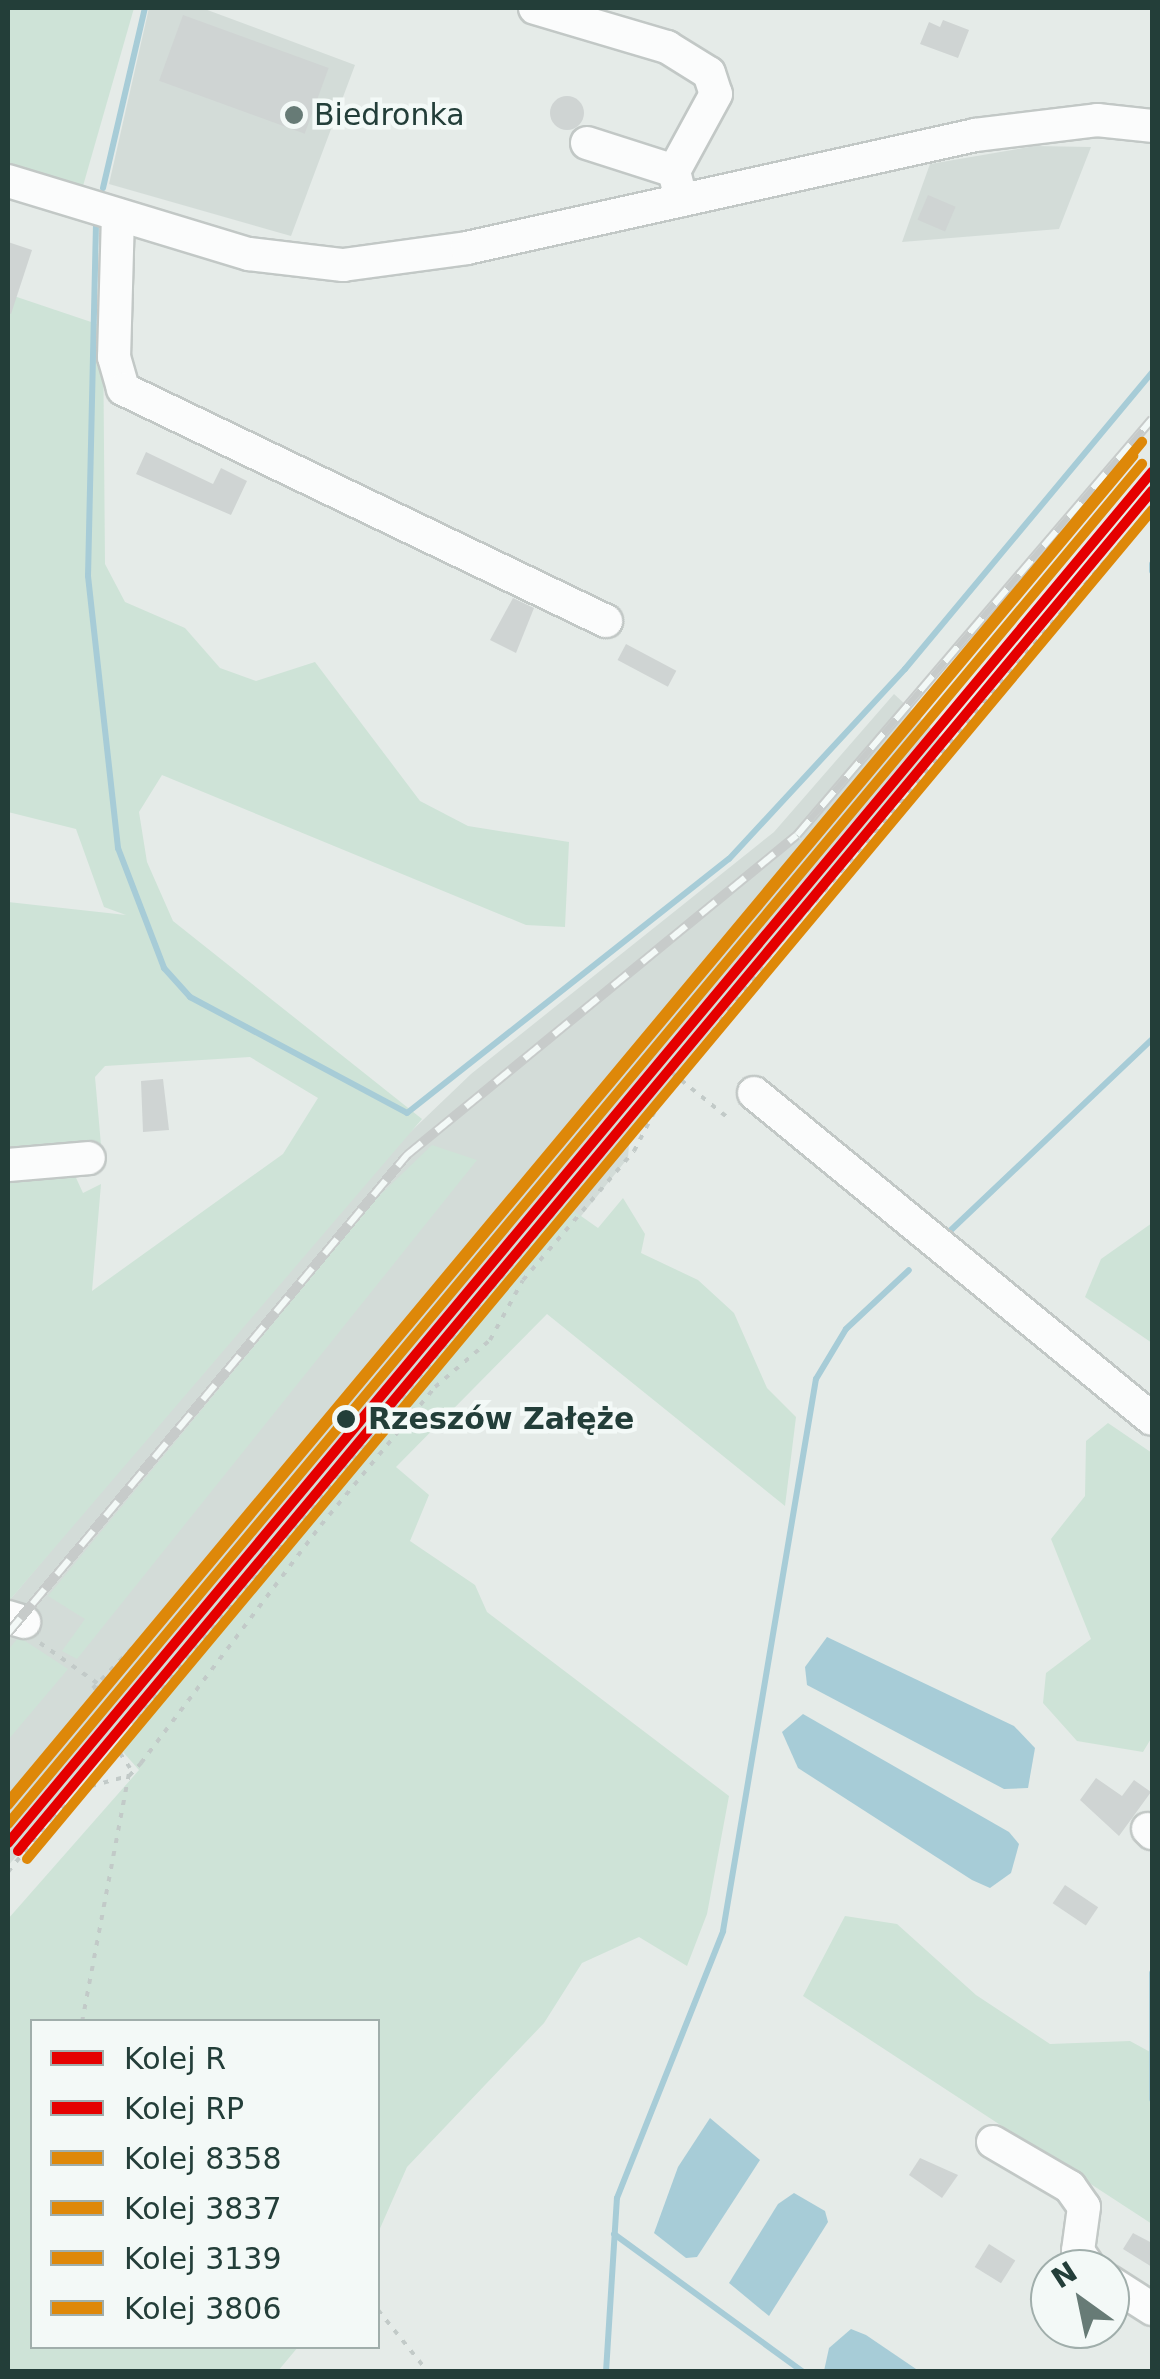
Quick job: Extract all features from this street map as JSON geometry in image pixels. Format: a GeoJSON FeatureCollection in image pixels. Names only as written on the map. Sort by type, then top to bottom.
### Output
{"type":"FeatureCollection","features":[{"type":"Feature","properties":{"kind":"street"},"geometry":{"type":"LineString","coordinates":[[535,8],[667,47],[708,73],[716,94],[678,185]]}},
{"type":"Feature","properties":{"kind":"street"},"geometry":{"type":"LineString","coordinates":[[8,181],[250,254],[343,265],[467,248],[678,185],[1043,124],[1152,126]]}},
{"type":"Feature","properties":{"kind":"street"},"geometry":{"type":"LineString","coordinates":[[587,142],[678,185]]}},
{"type":"Feature","properties":{"kind":"street"},"geometry":{"type":"LineString","coordinates":[[106,212],[114,357],[123,389],[606,621]]}},
{"type":"Feature","properties":{"kind":"street"},"geometry":{"type":"LineString","coordinates":[[754,1094],[1152,1419]]}},
{"type":"Feature","properties":{"kind":"street"},"geometry":{"type":"LineString","coordinates":[[8,1165],[89,1158]]}},
{"type":"Feature","properties":{"kind":"street"},"geometry":{"type":"LineString","coordinates":[[994,2142],[1070,2187],[1084,2207],[1078,2249]]}},
{"type":"Feature","properties":{"kind":"street"},"geometry":{"type":"LineString","coordinates":[[1130,2295],[1152,2309]]}},
{"type":"Feature","properties":{"kind":"path"},"geometry":{"type":"LineString","coordinates":[[83,2019],[129,1776],[422,1402],[490,1340],[523,1280],[634,1151],[678,1078],[774,950],[1152,506]]}},
{"type":"Feature","properties":{"kind":"path"},"geometry":{"type":"LineString","coordinates":[[129,1776],[120,1753],[142,1713],[589,1165],[671,1072],[727,1118]]}},
{"type":"Feature","properties":{"kind":"path"},"geometry":{"type":"LineString","coordinates":[[16,1619],[23,1631],[97,1683],[98,1693],[104,1687],[142,1713]]}},
{"type":"Feature","properties":{"kind":"path"},"geometry":{"type":"LineString","coordinates":[[97,1683],[141,1639]]}},
{"type":"Feature","properties":{"kind":"path"},"geometry":{"type":"LineString","coordinates":[[8,1872],[52,1817],[91,1786],[129,1776]]}},
{"type":"Feature","properties":{"kind":"path"},"geometry":{"type":"LineString","coordinates":[[380,2312],[428,2372]]}},
{"type":"Feature","properties":{"kind":"shaded area"},"geometry":{"type":"Polygon","coordinates":[[[149,8],[202,8],[355,65],[291,236],[109,184],[149,8]]]}},
{"type":"Feature","properties":{"kind":"shaded area"},"geometry":{"type":"Polygon","coordinates":[[[1035,146],[1091,147],[1059,229],[902,242],[930,164],[1035,146]]]}},
{"type":"Feature","properties":{"kind":"shaded area"},"geometry":{"type":"Polygon","coordinates":[[[894,694],[947,743],[630,1129],[628,1158],[154,1744],[129,1721],[8,1866],[8,1602],[377,1164],[471,1074],[774,832],[894,694]]]}},
{"type":"Feature","properties":{"kind":"green space"},"geometry":{"type":"Polygon","coordinates":[[[8,8],[134,8],[83,186],[8,164],[8,8]]]}},
{"type":"Feature","properties":{"kind":"green space"},"geometry":{"type":"Polygon","coordinates":[[[8,294],[103,326],[105,564],[125,602],[185,628],[220,668],[256,681],[315,662],[420,801],[468,826],[569,842],[565,927],[526,925],[162,775],[139,812],[147,862],[173,921],[422,1119],[8,1602],[8,1173],[72,1169],[83,1193],[101,1184],[92,1291],[283,1154],[318,1098],[250,1057],[105,1066],[95,1077],[101,1145],[8,1152],[8,902],[126,915],[104,907],[76,829],[8,812],[8,294]]]}},
{"type":"Feature","properties":{"kind":"green space"},"geometry":{"type":"Polygon","coordinates":[[[432,1145],[477,1160],[77,1659],[62,1651],[85,1619],[48,1596],[375,1200],[432,1145]]]}},
{"type":"Feature","properties":{"kind":"green space"},"geometry":{"type":"Polygon","coordinates":[[[623,1198],[645,1234],[641,1253],[698,1280],[734,1313],[767,1388],[796,1417],[785,1506],[547,1314],[396,1467],[429,1495],[410,1541],[475,1585],[487,1612],[729,1796],[707,1914],[687,1966],[639,1937],[582,1963],[544,2023],[407,2167],[380,2228],[380,2019],[30,2019],[30,2349],[296,2349],[278,2371],[8,2371],[8,1919],[139,1770],[123,1752],[157,1691],[248,1581],[256,1587],[275,1564],[268,1557],[462,1325],[469,1330],[486,1308],[481,1303],[564,1204],[598,1228],[623,1198]]]}},
{"type":"Feature","properties":{"kind":"green space"},"geometry":{"type":"Polygon","coordinates":[[[1152,1223],[1152,1343],[1085,1297],[1101,1259],[1152,1223]]]}},
{"type":"Feature","properties":{"kind":"green space"},"geometry":{"type":"Polygon","coordinates":[[[1108,1423],[1152,1453],[1152,1737],[1143,1752],[1077,1741],[1043,1703],[1046,1673],[1091,1639],[1051,1539],[1085,1496],[1086,1441],[1108,1423]]]}},
{"type":"Feature","properties":{"kind":"green space"},"geometry":{"type":"Polygon","coordinates":[[[19,1637],[68,1669],[8,1740],[8,1650],[19,1637]]]}},
{"type":"Feature","properties":{"kind":"green space"},"geometry":{"type":"Polygon","coordinates":[[[845,1916],[897,1924],[976,1995],[1050,2044],[1130,2041],[1152,2053],[1152,2224],[803,1996],[845,1916]]]}},
{"type":"Feature","properties":{"kind":"water"},"geometry":{"type":"Polygon","coordinates":[[[827,1637],[1014,1726],[1035,1748],[1028,1788],[1004,1789],[807,1685],[805,1667],[827,1637]]]}},
{"type":"Feature","properties":{"kind":"water"},"geometry":{"type":"Polygon","coordinates":[[[803,1714],[1009,1832],[1019,1844],[1011,1873],[990,1888],[972,1880],[798,1768],[782,1732],[803,1714]]]}},
{"type":"Feature","properties":{"kind":"water"},"geometry":{"type":"Polygon","coordinates":[[[710,2118],[760,2160],[697,2257],[686,2258],[654,2233],[678,2167],[710,2118]]]}},
{"type":"Feature","properties":{"kind":"water"},"geometry":{"type":"Polygon","coordinates":[[[794,2193],[825,2211],[828,2222],[769,2316],[729,2283],[778,2204],[794,2193]]]}},
{"type":"Feature","properties":{"kind":"water"},"geometry":{"type":"Polygon","coordinates":[[[851,2329],[919,2371],[824,2371],[829,2348],[851,2329]]]}},
{"type":"Feature","properties":{"kind":"building"},"geometry":{"type":"Polygon","coordinates":[[[183,15],[329,68],[305,134],[159,81],[183,15]]]}},
{"type":"Feature","properties":{"kind":"building"},"geometry":{"type":"Polygon","coordinates":[[[943,20],[969,30],[958,58],[920,44],[929,22],[940,27],[943,20]]]}},
{"type":"Feature","properties":{"kind":"building"},"geometry":{"type":"Polygon","coordinates":[[[567,96],[579,101],[584,113],[579,125],[567,130],[555,125],[550,113],[555,101],[567,96]]]}},
{"type":"Feature","properties":{"kind":"building"},"geometry":{"type":"Polygon","coordinates":[[[928,195],[956,207],[945,232],[917,220],[928,195]]]}},
{"type":"Feature","properties":{"kind":"building"},"geometry":{"type":"Polygon","coordinates":[[[8,242],[32,250],[11,314],[8,313],[8,242]]]}},
{"type":"Feature","properties":{"kind":"building"},"geometry":{"type":"Polygon","coordinates":[[[146,452],[213,484],[221,468],[247,481],[231,515],[136,474],[146,452]]]}},
{"type":"Feature","properties":{"kind":"building"},"geometry":{"type":"Polygon","coordinates":[[[513,598],[534,608],[516,653],[490,640],[513,598]]]}},
{"type":"Feature","properties":{"kind":"building"},"geometry":{"type":"Polygon","coordinates":[[[626,644],[676,671],[668,687],[618,660],[626,644]]]}},
{"type":"Feature","properties":{"kind":"building"},"geometry":{"type":"Polygon","coordinates":[[[163,1079],[169,1130],[143,1132],[141,1081],[163,1079]]]}},
{"type":"Feature","properties":{"kind":"building"},"geometry":{"type":"Polygon","coordinates":[[[1096,1778],[1122,1796],[1134,1780],[1151,1792],[1119,1836],[1080,1800],[1096,1778]]]}},
{"type":"Feature","properties":{"kind":"building"},"geometry":{"type":"Polygon","coordinates":[[[1065,1885],[1098,1907],[1086,1926],[1053,1903],[1065,1885]]]}},
{"type":"Feature","properties":{"kind":"building"},"geometry":{"type":"Polygon","coordinates":[[[920,2158],[958,2175],[942,2198],[909,2175],[920,2158]]]}},
{"type":"Feature","properties":{"kind":"building"},"geometry":{"type":"Polygon","coordinates":[[[1133,2233],[1152,2243],[1152,2267],[1130,2253],[1130,2249],[1123,2249],[1133,2233]]]}},
{"type":"Feature","properties":{"kind":"building"},"geometry":{"type":"Polygon","coordinates":[[[989,2244],[1015,2260],[1001,2283],[975,2267],[989,2244]]]}},
{"type":"Feature","properties":{"kind":"waterway"},"geometry":{"type":"LineString","coordinates":[[103,188],[145,8]]}},
{"type":"Feature","properties":{"kind":"waterway"},"geometry":{"type":"LineString","coordinates":[[96,224],[88,576],[118,848],[164,968],[190,997],[407,1113],[729,859],[905,669],[1152,373]]}},
{"type":"Feature","properties":{"kind":"waterway"},"geometry":{"type":"LineString","coordinates":[[1152,564],[1152,571]]}},
{"type":"Feature","properties":{"kind":"waterway"},"geometry":{"type":"LineString","coordinates":[[951,1230],[1152,1039]]}},
{"type":"Feature","properties":{"kind":"waterway"},"geometry":{"type":"LineString","coordinates":[[606,2372],[617,2198],[723,1931],[816,1379],[846,1329],[909,1270]]}},
{"type":"Feature","properties":{"kind":"waterway"},"geometry":{"type":"LineString","coordinates":[[1152,1973],[1152,2099]]}},
{"type":"Feature","properties":{"kind":"waterway"},"geometry":{"type":"LineString","coordinates":[[614,2234],[803,2372]]}},
{"type":"Feature","properties":{"kind":"railway"},"geometry":{"type":"LineString","coordinates":[[8,1633],[407,1155],[797,835],[1152,419]]}},
{"type":"Feature","properties":{"kind":"rail line","name":"3806"},"geometry":{"type":"LineString","coordinates":[[8,1802],[1142,442]]}},
{"type":"Feature","properties":{"kind":"rail line","name":"3139"},"geometry":{"type":"LineString","coordinates":[[8,1805],[1133,456]]}},
{"type":"Feature","properties":{"kind":"rail line","name":"8358"},"geometry":{"type":"LineString","coordinates":[[8,1824],[1142,464]]}},
{"type":"Feature","properties":{"kind":"rail line","name":"R"},"geometry":{"type":"LineString","coordinates":[[8,1843],[1152,472]]}},
{"type":"Feature","properties":{"kind":"rail line","name":"RP"},"geometry":{"type":"LineString","coordinates":[[18,1851],[1152,491]]}},
{"type":"Feature","properties":{"kind":"rail line","name":"3837"},"geometry":{"type":"LineString","coordinates":[[27,1859],[1152,510]]}},
{"type":"Feature","properties":{"kind":"place","name":"Biedronka"},"geometry":{"type":"Point","coordinates":[294,115]}},
{"type":"Feature","properties":{"kind":"place","name":"Rzeszów Załęże"},"geometry":{"type":"Point","coordinates":[346,1419]}}]}
